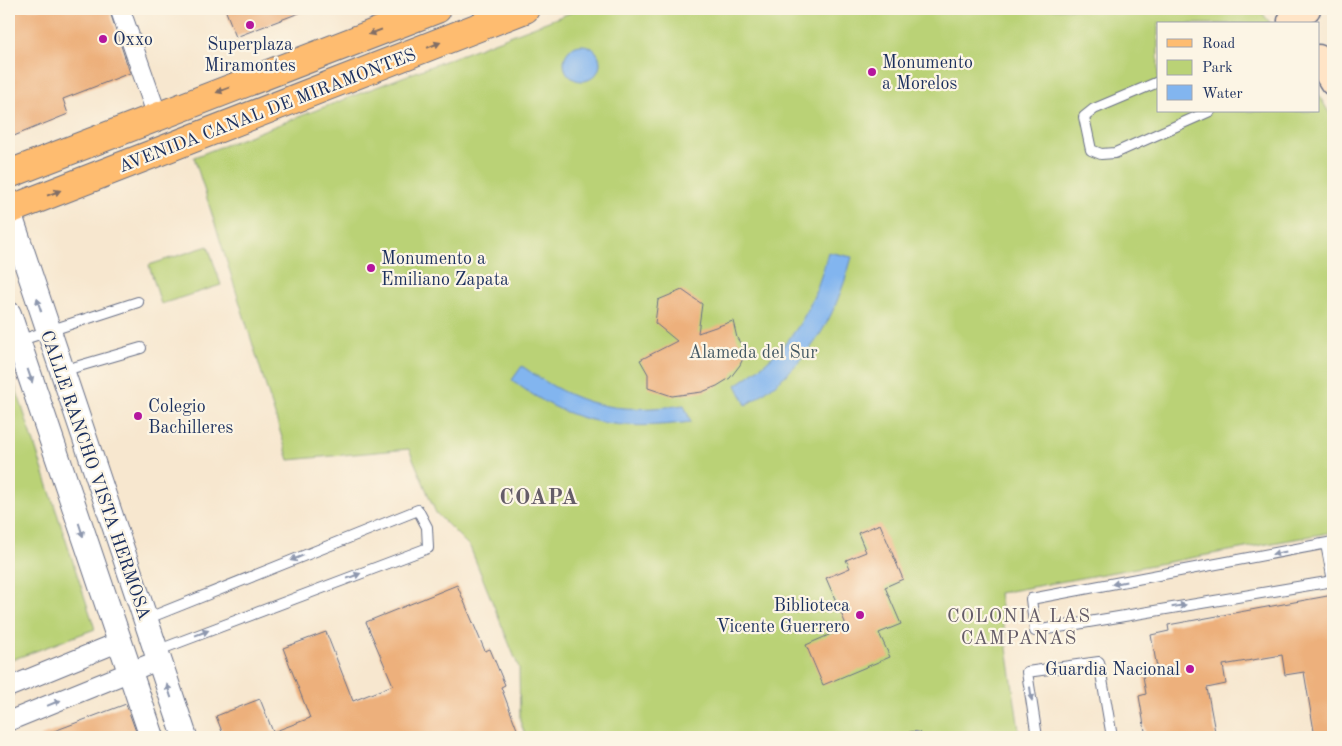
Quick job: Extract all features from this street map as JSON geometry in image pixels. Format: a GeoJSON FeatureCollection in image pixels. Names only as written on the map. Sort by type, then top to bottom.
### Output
{"type":"FeatureCollection","features":[{"type":"Feature","properties":{"kind":"main road","name":"AVENIDA CANAL DE MIRAMONTES"},"geometry":{"type":"LineString","coordinates":[[9,174],[437,9]]}},
{"type":"Feature","properties":{"kind":"main road","name":"AVENIDA CANAL DE MIRAMONTES"},"geometry":{"type":"LineString","coordinates":[[9,211],[525,9]]}},
{"type":"Feature","properties":{"kind":"street"},"geometry":{"type":"LineString","coordinates":[[120,9],[156,116]]}},
{"type":"Feature","properties":{"kind":"street","name":"CALLE RANCHO VISTA HERMOSA"},"geometry":{"type":"LineString","coordinates":[[9,211],[60,371],[185,737]]}},
{"type":"Feature","properties":{"kind":"street","name":"CALLE RANCHO VISTA HERMOSA"},"geometry":{"type":"LineString","coordinates":[[9,314],[118,642],[152,737]]}},
{"type":"Feature","properties":{"kind":"street"},"geometry":{"type":"LineString","coordinates":[[9,686],[118,642]]}},
{"type":"Feature","properties":{"kind":"street"},"geometry":{"type":"LineString","coordinates":[[9,721],[129,674],[158,655]]}},
{"type":"Feature","properties":{"kind":"lane"},"geometry":{"type":"LineString","coordinates":[[1157,82],[1094,109],[1084,117],[1091,150],[1101,154],[1114,153],[1208,112]]}},
{"type":"Feature","properties":{"kind":"lane"},"geometry":{"type":"LineString","coordinates":[[18,341],[138,302]]}},
{"type":"Feature","properties":{"kind":"lane"},"geometry":{"type":"LineString","coordinates":[[60,371],[141,348]]}},
{"type":"Feature","properties":{"kind":"lane"},"geometry":{"type":"LineString","coordinates":[[146,619],[418,510],[427,527],[428,548],[158,655]]}},
{"type":"Feature","properties":{"kind":"lane"},"geometry":{"type":"LineString","coordinates":[[1330,543],[1333,581],[1034,630],[1031,599],[1330,543]]}},
{"type":"Feature","properties":{"kind":"lane"},"geometry":{"type":"LineString","coordinates":[[1037,737],[1028,672],[1099,662],[1112,737]]}},
{"type":"Feature","properties":{"kind":"green space","name":"Alameda del Sur"},"geometry":{"type":"Polygon","coordinates":[[[580,9],[1259,9],[1269,22],[1157,22],[1157,112],[1320,112],[1320,97],[1333,119],[1333,532],[999,593],[1020,737],[526,737],[520,721],[519,668],[470,547],[436,513],[409,449],[289,460],[194,157],[580,9]]]}},
{"type":"Feature","properties":{"kind":"green space"},"geometry":{"type":"Polygon","coordinates":[[[208,246],[221,285],[161,304],[149,265],[208,246]]]}},
{"type":"Feature","properties":{"kind":"green space"},"geometry":{"type":"Polygon","coordinates":[[[9,367],[95,629],[9,661],[9,367]]]}},
{"type":"Feature","properties":{"kind":"water"},"geometry":{"type":"Polygon","coordinates":[[[582,45],[589,46],[595,50],[599,56],[599,70],[595,76],[589,80],[582,81],[575,80],[569,76],[565,70],[564,63],[565,56],[569,50],[575,46],[582,45]]]}},
{"type":"Feature","properties":{"kind":"water"},"geometry":{"type":"Polygon","coordinates":[[[828,252],[852,257],[836,304],[826,324],[815,342],[786,375],[746,405],[736,385],[772,357],[797,329],[814,295],[828,252]]]}},
{"type":"Feature","properties":{"kind":"water"},"geometry":{"type":"Polygon","coordinates":[[[522,366],[562,391],[598,404],[638,408],[684,405],[691,422],[641,426],[618,425],[575,415],[554,407],[512,380],[522,366]]]}},
{"type":"Feature","properties":{"kind":"building"},"geometry":{"type":"Polygon","coordinates":[[[9,9],[109,9],[130,73],[63,99],[68,114],[9,138],[9,9]]]}},
{"type":"Feature","properties":{"kind":"building","name":"Superplaza Miramontes"},"geometry":{"type":"Polygon","coordinates":[[[225,9],[307,9],[307,10],[236,37],[225,9]]]}},
{"type":"Feature","properties":{"kind":"building"},"geometry":{"type":"Polygon","coordinates":[[[682,290],[702,304],[698,333],[733,321],[737,338],[746,352],[740,365],[730,378],[717,386],[702,392],[672,396],[648,388],[648,374],[640,360],[677,341],[655,323],[658,300],[682,290]]]}},
{"type":"Feature","properties":{"kind":"building","name":"Biblioteca Vicente Guerrero"},"geometry":{"type":"Polygon","coordinates":[[[880,524],[903,579],[885,587],[901,624],[879,633],[890,657],[823,685],[806,645],[847,627],[826,578],[850,568],[846,560],[866,552],[858,533],[880,524]]]}},
{"type":"Feature","properties":{"kind":"building"},"geometry":{"type":"Polygon","coordinates":[[[457,585],[485,651],[490,649],[505,685],[501,687],[520,737],[224,737],[216,716],[260,699],[273,732],[310,718],[283,648],[326,632],[353,701],[393,685],[366,622],[457,585]]]}},
{"type":"Feature","properties":{"kind":"building","name":"Guardia Nacional"},"geometry":{"type":"Polygon","coordinates":[[[1333,595],[1333,737],[1315,737],[1304,672],[1285,675],[1282,655],[1223,665],[1226,684],[1207,688],[1216,737],[1146,737],[1139,696],[1146,694],[1143,676],[1158,673],[1151,635],[1169,631],[1168,625],[1333,595]]]}},
{"type":"Feature","properties":{"kind":"building"},"geometry":{"type":"Polygon","coordinates":[[[126,704],[138,737],[41,737],[41,736],[126,704]]]}},
{"type":"Feature","properties":{"kind":"place","name":"Superplaza Miramontes"},"geometry":{"type":"Point","coordinates":[250,25]}},
{"type":"Feature","properties":{"kind":"place","name":"Oxxo"},"geometry":{"type":"Point","coordinates":[103,39]}},
{"type":"Feature","properties":{"kind":"place","name":"Monumento a Morelos"},"geometry":{"type":"Point","coordinates":[872,72]}},
{"type":"Feature","properties":{"kind":"place","name":"Monumento a Emiliano Zapata"},"geometry":{"type":"Point","coordinates":[371,268]}},
{"type":"Feature","properties":{"kind":"place","name":"Colegio Bachilleres"},"geometry":{"type":"Point","coordinates":[138,416]}},
{"type":"Feature","properties":{"kind":"place","name":"Biblioteca Vicente Guerrero"},"geometry":{"type":"Point","coordinates":[860,615]}},
{"type":"Feature","properties":{"kind":"place","name":"Guardia Nacional"},"geometry":{"type":"Point","coordinates":[1190,669]}},
{"type":"Feature","properties":{"kind":"district","name":"COAPA"},"geometry":{"type":"Point","coordinates":[539,496]}},
{"type":"Feature","properties":{"kind":"district","name":"COLONIA LAS CAMPANAS"},"geometry":{"type":"Point","coordinates":[1019,626]}}]}
